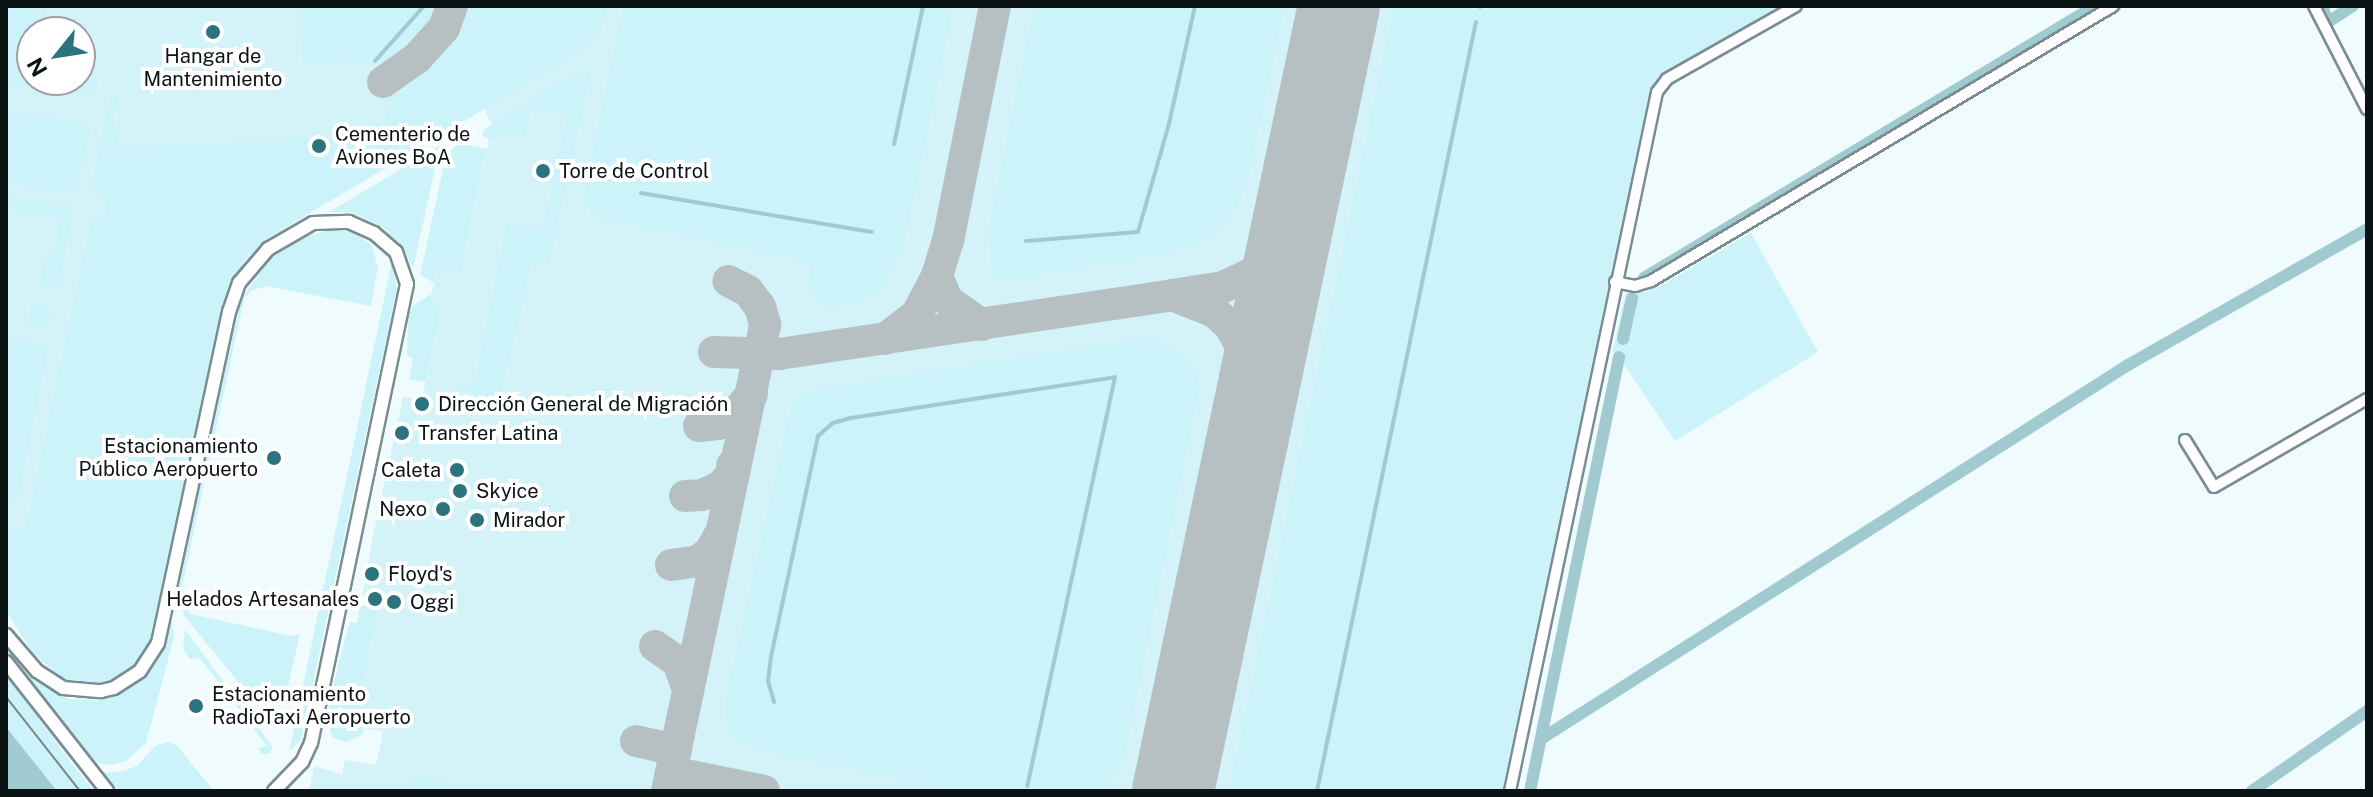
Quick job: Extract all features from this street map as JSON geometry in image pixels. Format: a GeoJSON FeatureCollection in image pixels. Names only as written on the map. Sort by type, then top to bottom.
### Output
{"type":"FeatureCollection","features":[{"type":"Feature","properties":{"kind":"street"},"geometry":{"type":"LineString","coordinates":[[1510,791],[1607,342],[1615,282],[1654,102],[1661,85],[1796,6]]}},
{"type":"Feature","properties":{"kind":"street"},"geometry":{"type":"LineString","coordinates":[[1615,282],[1635,286],[1651,281],[2113,6]]}},
{"type":"Feature","properties":{"kind":"street"},"geometry":{"type":"LineString","coordinates":[[2314,6],[2367,109]]}},
{"type":"Feature","properties":{"kind":"street"},"geometry":{"type":"LineString","coordinates":[[6,635],[37,671],[63,688],[101,691],[114,688],[140,671],[158,643],[229,312],[239,283],[268,249],[313,223],[349,222],[374,233],[396,252],[407,284],[311,743],[302,762],[274,791]]}},
{"type":"Feature","properties":{"kind":"street"},"geometry":{"type":"LineString","coordinates":[[2185,440],[2214,487],[2367,399]]}},
{"type":"Feature","properties":{"kind":"street"},"geometry":{"type":"LineString","coordinates":[[6,662],[107,791]]}},
{"type":"Feature","properties":{"kind":"shaded area"},"geometry":{"type":"Polygon","coordinates":[[[6,6],[1784,6],[1651,86],[1502,791],[309,791],[314,766],[342,774],[345,760],[376,765],[383,732],[356,726],[379,610],[366,603],[368,597],[362,596],[403,397],[421,400],[427,378],[442,306],[431,298],[437,268],[461,273],[489,140],[482,133],[492,124],[481,104],[259,239],[93,216],[25,530],[6,529],[6,6]]]}},
{"type":"Feature","properties":{"kind":"shaded area"},"geometry":{"type":"Polygon","coordinates":[[[6,6],[46,6],[45,16],[16,16],[16,85],[6,84],[6,6]]]}},
{"type":"Feature","properties":{"kind":"shaded area"},"geometry":{"type":"Polygon","coordinates":[[[299,6],[436,6],[429,22],[404,52],[382,61],[302,65],[299,6]]]}},
{"type":"Feature","properties":{"kind":"shaded area"},"geometry":{"type":"Polygon","coordinates":[[[466,6],[607,6],[601,31],[577,54],[268,238],[245,260],[224,305],[150,643],[134,667],[110,683],[89,686],[63,679],[33,653],[6,611],[6,529],[25,529],[92,216],[106,217],[106,198],[94,193],[91,187],[110,96],[120,95],[113,113],[119,147],[377,135],[386,125],[385,110],[449,43],[466,6]]]}},
{"type":"Feature","properties":{"kind":"shaded area"},"geometry":{"type":"Polygon","coordinates":[[[623,6],[954,6],[904,245],[884,286],[860,303],[824,308],[808,290],[811,263],[590,216],[592,204],[582,202],[623,6]]]}},
{"type":"Feature","properties":{"kind":"shaded area"},"geometry":{"type":"Polygon","coordinates":[[[1034,6],[1285,6],[1248,180],[1237,207],[1220,229],[1196,245],[1170,252],[1008,279],[992,275],[988,232],[1034,6]]]}},
{"type":"Feature","properties":{"kind":"shaded area"},"geometry":{"type":"Polygon","coordinates":[[[1394,6],[1784,6],[1651,86],[1502,791],[1229,791],[1394,6]]]}},
{"type":"Feature","properties":{"kind":"shaded area"},"geometry":{"type":"Polygon","coordinates":[[[587,68],[590,77],[549,265],[532,262],[500,398],[459,389],[460,385],[474,387],[507,223],[543,229],[567,115],[532,107],[525,137],[497,130],[495,141],[482,136],[483,130],[571,74],[587,68]]]}},
{"type":"Feature","properties":{"kind":"shaded area"},"geometry":{"type":"Polygon","coordinates":[[[6,111],[85,121],[92,126],[77,189],[71,192],[6,184],[6,111]]]}},
{"type":"Feature","properties":{"kind":"shaded area"},"geometry":{"type":"Polygon","coordinates":[[[463,144],[487,149],[461,274],[437,268],[434,283],[420,275],[445,160],[455,146],[463,144]]]}},
{"type":"Feature","properties":{"kind":"shaded area"},"geometry":{"type":"Polygon","coordinates":[[[440,146],[413,269],[406,253],[383,227],[351,212],[329,212],[440,146]]]}},
{"type":"Feature","properties":{"kind":"shaded area"},"geometry":{"type":"Polygon","coordinates":[[[6,196],[70,205],[73,210],[59,286],[52,291],[40,289],[45,252],[55,253],[60,216],[6,209],[6,196]]]}},
{"type":"Feature","properties":{"kind":"shaded area"},"geometry":{"type":"Polygon","coordinates":[[[336,228],[352,230],[372,246],[378,268],[371,306],[266,286],[251,291],[244,299],[180,599],[191,614],[291,636],[300,634],[285,699],[278,708],[263,712],[185,617],[177,594],[239,302],[270,259],[302,238],[336,228]]]}},
{"type":"Feature","properties":{"kind":"shaded area"},"geometry":{"type":"Polygon","coordinates":[[[1751,233],[1818,352],[1675,441],[1619,357],[1612,353],[1626,292],[1645,292],[1660,286],[1751,233]]]}},
{"type":"Feature","properties":{"kind":"shaded area"},"geometry":{"type":"Polygon","coordinates":[[[392,261],[397,288],[301,739],[289,752],[392,261]]]}},
{"type":"Feature","properties":{"kind":"shaded area"},"geometry":{"type":"Polygon","coordinates":[[[431,294],[431,298],[442,306],[426,382],[409,379],[413,358],[407,356],[408,320],[412,306],[431,294]]]}},
{"type":"Feature","properties":{"kind":"shaded area"},"geometry":{"type":"Polygon","coordinates":[[[31,303],[49,306],[52,311],[50,324],[28,325],[31,303]]]}},
{"type":"Feature","properties":{"kind":"shaded area"},"geometry":{"type":"Polygon","coordinates":[[[6,338],[43,343],[48,350],[18,500],[6,507],[6,338]]]}},
{"type":"Feature","properties":{"kind":"shaded area"},"geometry":{"type":"Polygon","coordinates":[[[1133,339],[1156,339],[1175,346],[1192,365],[1200,385],[1124,761],[1102,789],[962,791],[755,750],[737,740],[726,722],[725,701],[791,407],[802,396],[818,389],[1133,339]]]}},
{"type":"Feature","properties":{"kind":"shaded area"},"geometry":{"type":"Polygon","coordinates":[[[360,605],[379,609],[356,725],[364,727],[363,734],[346,742],[333,738],[326,719],[350,622],[357,623],[360,605]]]}},
{"type":"Feature","properties":{"kind":"shaded area"},"geometry":{"type":"Polygon","coordinates":[[[171,615],[174,637],[146,743],[126,761],[115,764],[105,765],[87,758],[6,653],[6,643],[32,676],[53,692],[69,699],[100,700],[126,691],[150,671],[164,645],[171,615]]]}},
{"type":"Feature","properties":{"kind":"shaded area"},"geometry":{"type":"Polygon","coordinates":[[[185,630],[273,747],[270,754],[262,754],[258,748],[267,746],[200,658],[190,659],[183,649],[185,630]]]}},
{"type":"Feature","properties":{"kind":"shaded area"},"geometry":{"type":"Polygon","coordinates":[[[6,674],[94,791],[57,791],[6,727],[6,674]]]}},
{"type":"Feature","properties":{"kind":"shaded area"},"geometry":{"type":"Polygon","coordinates":[[[6,727],[57,791],[6,791],[6,727]]]}},
{"type":"Feature","properties":{"kind":"shaded area"},"geometry":{"type":"Polygon","coordinates":[[[169,742],[177,746],[214,791],[118,791],[99,773],[124,771],[137,766],[155,746],[169,742]]]}},
{"type":"Feature","properties":{"kind":"shaded area"},"geometry":{"type":"Polygon","coordinates":[[[410,773],[457,784],[455,791],[407,791],[410,773]]]}},
{"type":"Feature","properties":{"kind":"waterway"},"geometry":{"type":"LineString","coordinates":[[375,61],[424,6]]}},
{"type":"Feature","properties":{"kind":"waterway"},"geometry":{"type":"LineString","coordinates":[[894,144],[923,6]]}},
{"type":"Feature","properties":{"kind":"waterway"},"geometry":{"type":"LineString","coordinates":[[1026,241],[1138,232],[1169,124],[1195,6]]}},
{"type":"Feature","properties":{"kind":"waterway"},"geometry":{"type":"LineString","coordinates":[[1644,278],[2095,6]]}},
{"type":"Feature","properties":{"kind":"waterway"},"geometry":{"type":"LineString","coordinates":[[2322,6],[2328,22],[2353,6]]}},
{"type":"Feature","properties":{"kind":"waterway"},"geometry":{"type":"LineString","coordinates":[[1317,791],[1476,22]]}},
{"type":"Feature","properties":{"kind":"waterway"},"geometry":{"type":"LineString","coordinates":[[641,193],[872,232]]}},
{"type":"Feature","properties":{"kind":"waterway"},"geometry":{"type":"LineString","coordinates":[[1541,739],[2128,365],[2367,229]]}},
{"type":"Feature","properties":{"kind":"waterway"},"geometry":{"type":"LineString","coordinates":[[1623,339],[1632,298]]}},
{"type":"Feature","properties":{"kind":"waterway"},"geometry":{"type":"LineString","coordinates":[[1530,791],[1619,357]]}},
{"type":"Feature","properties":{"kind":"waterway"},"geometry":{"type":"LineString","coordinates":[[774,702],[768,681],[771,657],[818,436],[833,423],[851,418],[1115,377],[1027,786]]}},
{"type":"Feature","properties":{"kind":"waterway"},"geometry":{"type":"LineString","coordinates":[[2252,791],[2367,711]]}},
{"type":"Feature","properties":{"kind":"taxiway"},"geometry":{"type":"LineString","coordinates":[[383,82],[417,58],[444,28],[452,6]]}},
{"type":"Feature","properties":{"kind":"taxiway"},"geometry":{"type":"LineString","coordinates":[[937,276],[948,241],[995,6]]}},
{"type":"Feature","properties":{"kind":"taxiway"},"geometry":{"type":"LineString","coordinates":[[1254,409],[1250,362],[1230,326],[1215,312],[1172,295],[1223,287],[1249,275],[1266,263],[1296,212]]}},
{"type":"Feature","properties":{"kind":"taxiway"},"geometry":{"type":"LineString","coordinates":[[885,339],[917,314],[937,276],[947,300],[982,325]]}},
{"type":"Feature","properties":{"kind":"taxiway"},"geometry":{"type":"LineString","coordinates":[[667,791],[765,324],[760,307],[748,291],[728,281]]}},
{"type":"Feature","properties":{"kind":"taxiway"},"geometry":{"type":"LineString","coordinates":[[714,352],[779,354],[1172,295]]}},
{"type":"Feature","properties":{"kind":"taxiway"},"geometry":{"type":"LineString","coordinates":[[699,426],[718,424],[731,418],[752,394]]}},
{"type":"Feature","properties":{"kind":"taxiway"},"geometry":{"type":"LineString","coordinates":[[685,496],[702,495],[720,487],[734,472],[732,465]]}},
{"type":"Feature","properties":{"kind":"taxiway"},"geometry":{"type":"LineString","coordinates":[[671,565],[698,561],[710,552],[719,536]]}},
{"type":"Feature","properties":{"kind":"taxiway"},"geometry":{"type":"LineString","coordinates":[[655,646],[678,662],[688,689]]}},
{"type":"Feature","properties":{"kind":"taxiway"},"geometry":{"type":"LineString","coordinates":[[636,741],[676,750]]}},
{"type":"Feature","properties":{"kind":"taxiway"},"geometry":{"type":"LineString","coordinates":[[1161,791],[1179,766]]}},
{"type":"Feature","properties":{"kind":"taxiway"},"geometry":{"type":"LineString","coordinates":[[671,772],[764,791]]}},
{"type":"Feature","properties":{"kind":"runway"},"geometry":{"type":"LineString","coordinates":[[1173,791],[1339,6]]}},
{"type":"Feature","properties":{"kind":"tram line"},"geometry":{"type":"LineString","coordinates":[[6,697],[80,791]]}},
{"type":"Feature","properties":{"kind":"place","name":"Hangar de Mantenimiento"},"geometry":{"type":"Point","coordinates":[213,32]}},
{"type":"Feature","properties":{"kind":"place","name":"Cementerio de Aviones BoA"},"geometry":{"type":"Point","coordinates":[319,146]}},
{"type":"Feature","properties":{"kind":"place","name":"Torre de Control"},"geometry":{"type":"Point","coordinates":[543,171]}},
{"type":"Feature","properties":{"kind":"place","name":"Dirección General de Migración"},"geometry":{"type":"Point","coordinates":[422,404]}},
{"type":"Feature","properties":{"kind":"place","name":"Transfer Latina"},"geometry":{"type":"Point","coordinates":[402,433]}},
{"type":"Feature","properties":{"kind":"place","name":"Estacionamiento Público Aeropuerto"},"geometry":{"type":"Point","coordinates":[274,458]}},
{"type":"Feature","properties":{"kind":"place","name":"Caleta"},"geometry":{"type":"Point","coordinates":[457,470]}},
{"type":"Feature","properties":{"kind":"place","name":"Skyice"},"geometry":{"type":"Point","coordinates":[460,491]}},
{"type":"Feature","properties":{"kind":"place","name":"Nexo"},"geometry":{"type":"Point","coordinates":[443,509]}},
{"type":"Feature","properties":{"kind":"place","name":"Mirador"},"geometry":{"type":"Point","coordinates":[477,520]}},
{"type":"Feature","properties":{"kind":"place","name":"Floyd's"},"geometry":{"type":"Point","coordinates":[372,574]}},
{"type":"Feature","properties":{"kind":"place","name":"Helados Artesanales"},"geometry":{"type":"Point","coordinates":[375,599]}},
{"type":"Feature","properties":{"kind":"place","name":"Oggi"},"geometry":{"type":"Point","coordinates":[394,602]}},
{"type":"Feature","properties":{"kind":"place","name":"Estacionamiento RadioTaxi Aeropuerto"},"geometry":{"type":"Point","coordinates":[196,706]}}]}
